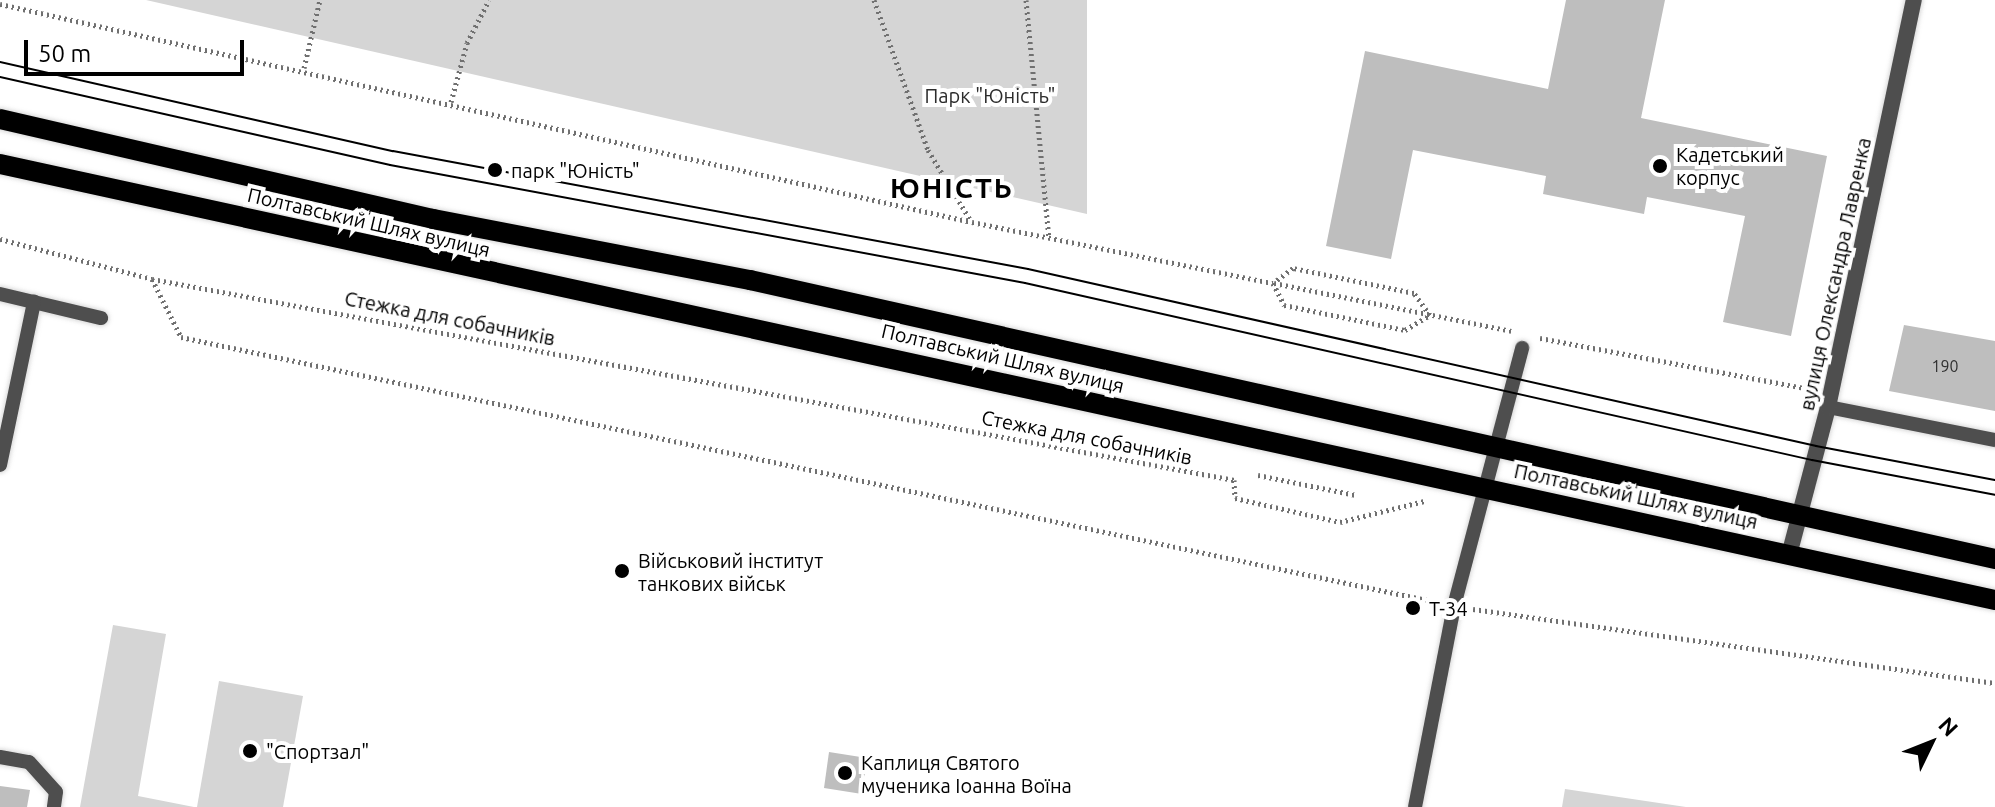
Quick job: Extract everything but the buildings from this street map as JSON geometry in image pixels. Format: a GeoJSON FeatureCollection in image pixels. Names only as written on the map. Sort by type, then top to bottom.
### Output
{"type":"FeatureCollection","features":[{"type":"Feature","properties":{"kind":"main road","name":"Полтавський Шлях вулиця"},"geometry":{"type":"LineString","coordinates":[[0,119],[433,219],[750,280],[1995,559]]}},
{"type":"Feature","properties":{"kind":"main road","name":"Полтавський Шлях вулиця"},"geometry":{"type":"LineString","coordinates":[[0,164],[1995,600]]}},
{"type":"Feature","properties":{"kind":"street","name":"вулиця Олександра Лавренка"},"geometry":{"type":"LineString","coordinates":[[1789,555],[1828,407],[1914,0]]}},
{"type":"Feature","properties":{"kind":"lane"},"geometry":{"type":"LineString","coordinates":[[0,294],[101,318]]}},
{"type":"Feature","properties":{"kind":"lane"},"geometry":{"type":"LineString","coordinates":[[0,465],[34,302]]}},
{"type":"Feature","properties":{"kind":"lane"},"geometry":{"type":"LineString","coordinates":[[1415,807],[1454,606],[1522,348]]}},
{"type":"Feature","properties":{"kind":"lane"},"geometry":{"type":"LineString","coordinates":[[1828,407],[1995,440]]}},
{"type":"Feature","properties":{"kind":"lane"},"geometry":{"type":"LineString","coordinates":[[0,757],[29,762],[56,792],[54,807]]}},
{"type":"Feature","properties":{"kind":"path"},"geometry":{"type":"LineString","coordinates":[[304,68],[320,0]]}},
{"type":"Feature","properties":{"kind":"path"},"geometry":{"type":"LineString","coordinates":[[451,102],[467,43],[489,0]]}},
{"type":"Feature","properties":{"kind":"path"},"geometry":{"type":"LineString","coordinates":[[874,0],[928,150],[972,222]]}},
{"type":"Feature","properties":{"kind":"path"},"geometry":{"type":"LineString","coordinates":[[1026,0],[1049,238]]}},
{"type":"Feature","properties":{"kind":"path"},"geometry":{"type":"LineString","coordinates":[[0,4],[304,68],[972,222],[1398,310]]}},
{"type":"Feature","properties":{"kind":"path"},"geometry":{"type":"LineString","coordinates":[[0,239],[152,279],[181,337],[1454,606],[1995,683]]}},
{"type":"Feature","properties":{"kind":"path"},"geometry":{"type":"LineString","coordinates":[[1293,268],[1308,271],[1414,293],[1430,315],[1405,330],[1284,305],[1273,283],[1293,268]]}},
{"type":"Feature","properties":{"kind":"path","name":"Стежка для собачників"},"geometry":{"type":"LineString","coordinates":[[152,279],[1234,480],[1235,498],[1340,522],[1429,500]]}},
{"type":"Feature","properties":{"kind":"path"},"geometry":{"type":"LineString","coordinates":[[1258,475],[1356,495]]}},
{"type":"Feature","properties":{"kind":"green space","name":"Парк \"Юність\""},"geometry":{"type":"Polygon","coordinates":[[[146,0],[1087,0],[1087,214],[146,0]]]}},
{"type":"Feature","properties":{"kind":"green space"},"geometry":{"type":"Polygon","coordinates":[[[113,625],[166,634],[138,796],[194,807],[80,807],[113,625]]]}},
{"type":"Feature","properties":{"kind":"green space","name":"\"Спортзал\""},"geometry":{"type":"Polygon","coordinates":[[[219,681],[303,696],[283,807],[197,807],[219,681]]]}},
{"type":"Feature","properties":{"kind":"green space"},"geometry":{"type":"Polygon","coordinates":[[[1565,789],[1686,807],[1562,807],[1565,789]]]}},
{"type":"Feature","properties":{"kind":"tram line"},"geometry":{"type":"LineString","coordinates":[[0,62],[393,151],[1028,269],[1816,446],[1995,480]]}},
{"type":"Feature","properties":{"kind":"tram line"},"geometry":{"type":"LineString","coordinates":[[0,77],[390,165],[1025,283],[1812,460],[1995,495]]}},
{"type":"Feature","properties":{"kind":"place","name":"Кадетський корпус"},"geometry":{"type":"Point","coordinates":[1660,166]}},
{"type":"Feature","properties":{"kind":"place","name":"парк \"Юність\""},"geometry":{"type":"Point","coordinates":[495,170]}},
{"type":"Feature","properties":{"kind":"place","name":"Військовий інститут танкових військ"},"geometry":{"type":"Point","coordinates":[622,571]}},
{"type":"Feature","properties":{"kind":"place","name":"T-34"},"geometry":{"type":"Point","coordinates":[1413,608]}},
{"type":"Feature","properties":{"kind":"place","name":"\"Спортзал\""},"geometry":{"type":"Point","coordinates":[250,751]}},
{"type":"Feature","properties":{"kind":"place","name":"Каплиця Святого мученика Іоанна Воїна"},"geometry":{"type":"Point","coordinates":[845,773]}},
{"type":"Feature","properties":{"kind":"district","name":"ЮНІСТЬ"},"geometry":{"type":"Point","coordinates":[952,188]}}]}
